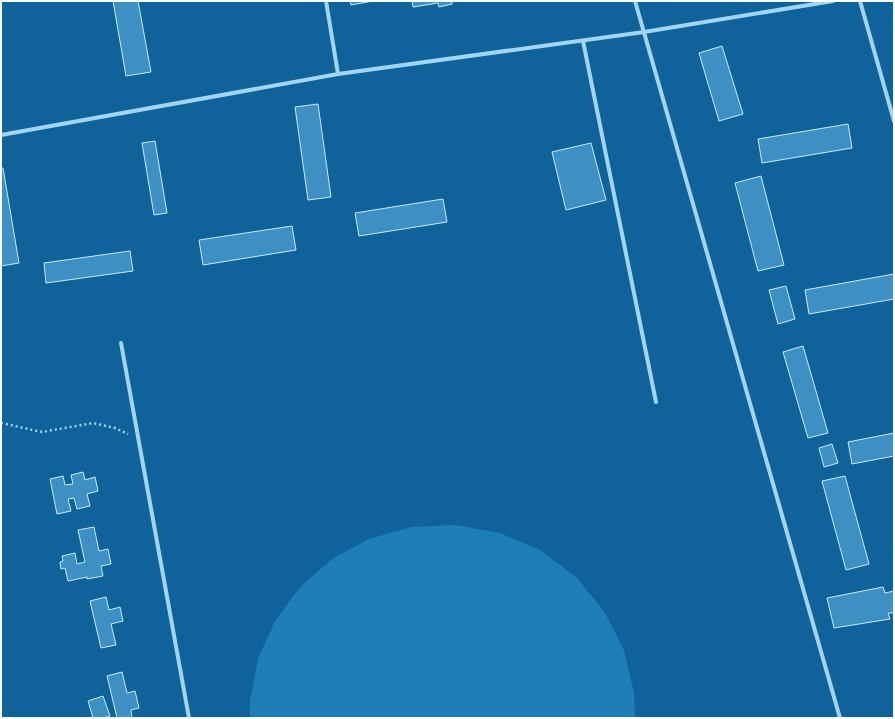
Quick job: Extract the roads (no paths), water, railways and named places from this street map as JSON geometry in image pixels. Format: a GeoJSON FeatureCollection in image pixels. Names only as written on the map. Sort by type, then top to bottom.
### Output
{"type":"FeatureCollection","features":[{"type":"Feature","properties":{"kind":"street"},"geometry":{"type":"LineString","coordinates":[[326,1],[338,74]]}},
{"type":"Feature","properties":{"kind":"street"},"geometry":{"type":"LineString","coordinates":[[635,1],[840,718]]}},
{"type":"Feature","properties":{"kind":"street"},"geometry":{"type":"LineString","coordinates":[[1,136],[338,74],[583,41],[833,1]]}},
{"type":"Feature","properties":{"kind":"street"},"geometry":{"type":"LineString","coordinates":[[860,1],[894,121]]}},
{"type":"Feature","properties":{"kind":"street"},"geometry":{"type":"LineString","coordinates":[[583,41],[656,402]]}},
{"type":"Feature","properties":{"kind":"street"},"geometry":{"type":"LineString","coordinates":[[121,343],[189,718]]}}]}
